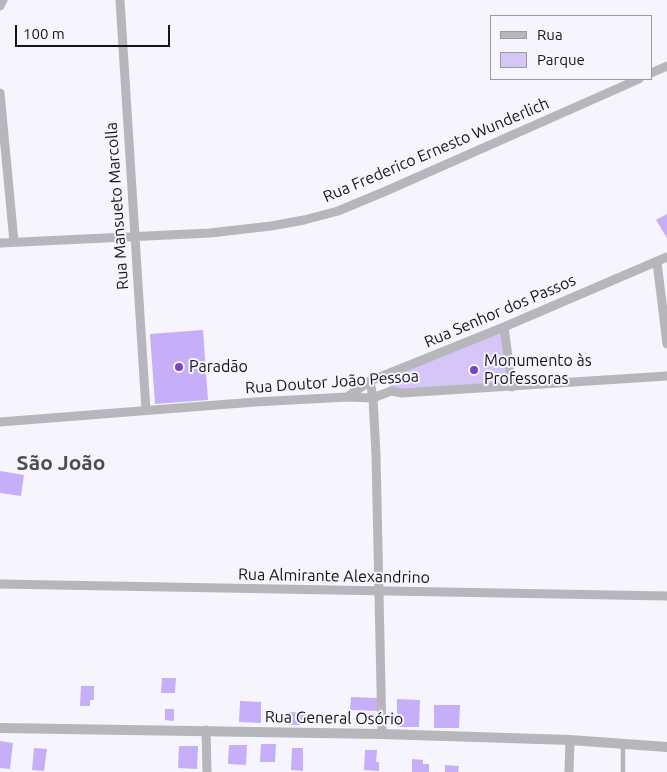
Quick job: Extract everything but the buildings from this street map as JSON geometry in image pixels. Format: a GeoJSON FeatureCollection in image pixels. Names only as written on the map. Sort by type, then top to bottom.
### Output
{"type":"FeatureCollection","features":[{"type":"Feature","properties":{"kind":"street"},"geometry":{"type":"LineString","coordinates":[[0,6],[3,0]]}},
{"type":"Feature","properties":{"kind":"street","name":"Rua Mansueto Marcolla"},"geometry":{"type":"LineString","coordinates":[[120,0],[146,410]]}},
{"type":"Feature","properties":{"kind":"street"},"geometry":{"type":"LineString","coordinates":[[652,73],[667,66]]}},
{"type":"Feature","properties":{"kind":"street","name":"Rua Frederico Ernesto Wunderlich"},"geometry":{"type":"LineString","coordinates":[[0,243],[210,233],[304,220],[338,211],[386,191],[637,80]]}},
{"type":"Feature","properties":{"kind":"street"},"geometry":{"type":"LineString","coordinates":[[0,93],[14,242]]}},
{"type":"Feature","properties":{"kind":"street","name":"Rua Senhor dos Passos"},"geometry":{"type":"LineString","coordinates":[[347,397],[370,381],[667,258]]}},
{"type":"Feature","properties":{"kind":"street"},"geometry":{"type":"LineString","coordinates":[[657,262],[667,344]]}},
{"type":"Feature","properties":{"kind":"street"},"geometry":{"type":"LineString","coordinates":[[504,327],[512,387]]}},
{"type":"Feature","properties":{"kind":"street"},"geometry":{"type":"LineString","coordinates":[[385,375],[391,391]]}},
{"type":"Feature","properties":{"kind":"street","name":"Rua Doutor João Pessoa"},"geometry":{"type":"LineString","coordinates":[[0,422],[347,397],[373,398],[391,391],[402,393],[667,376]]}},
{"type":"Feature","properties":{"kind":"street"},"geometry":{"type":"LineString","coordinates":[[370,381],[373,398],[376,455],[382,734]]}},
{"type":"Feature","properties":{"kind":"street","name":"Rua Almirante Alexandrino"},"geometry":{"type":"LineString","coordinates":[[0,584],[667,596]]}},
{"type":"Feature","properties":{"kind":"street","name":"Rua General Osório"},"geometry":{"type":"LineString","coordinates":[[0,728],[382,734],[570,740],[667,747]]}},
{"type":"Feature","properties":{"kind":"street"},"geometry":{"type":"LineString","coordinates":[[206,730],[207,772]]}},
{"type":"Feature","properties":{"kind":"street"},"geometry":{"type":"LineString","coordinates":[[569,772],[570,740]]}},
{"type":"Feature","properties":{"kind":"lane"},"geometry":{"type":"LineString","coordinates":[[623,744],[623,772]]}},
{"type":"Feature","properties":{"kind":"green space"},"geometry":{"type":"Polygon","coordinates":[[[503,328],[511,386],[391,390],[386,375],[503,328]]]}},
{"type":"Feature","properties":{"kind":"place","name":"Paradão"},"geometry":{"type":"Point","coordinates":[179,367]}},
{"type":"Feature","properties":{"kind":"place","name":"Monumento às Professoras"},"geometry":{"type":"Point","coordinates":[474,370]}},
{"type":"Feature","properties":{"kind":"district","name":"São João"},"geometry":{"type":"Point","coordinates":[61,463]}}]}
